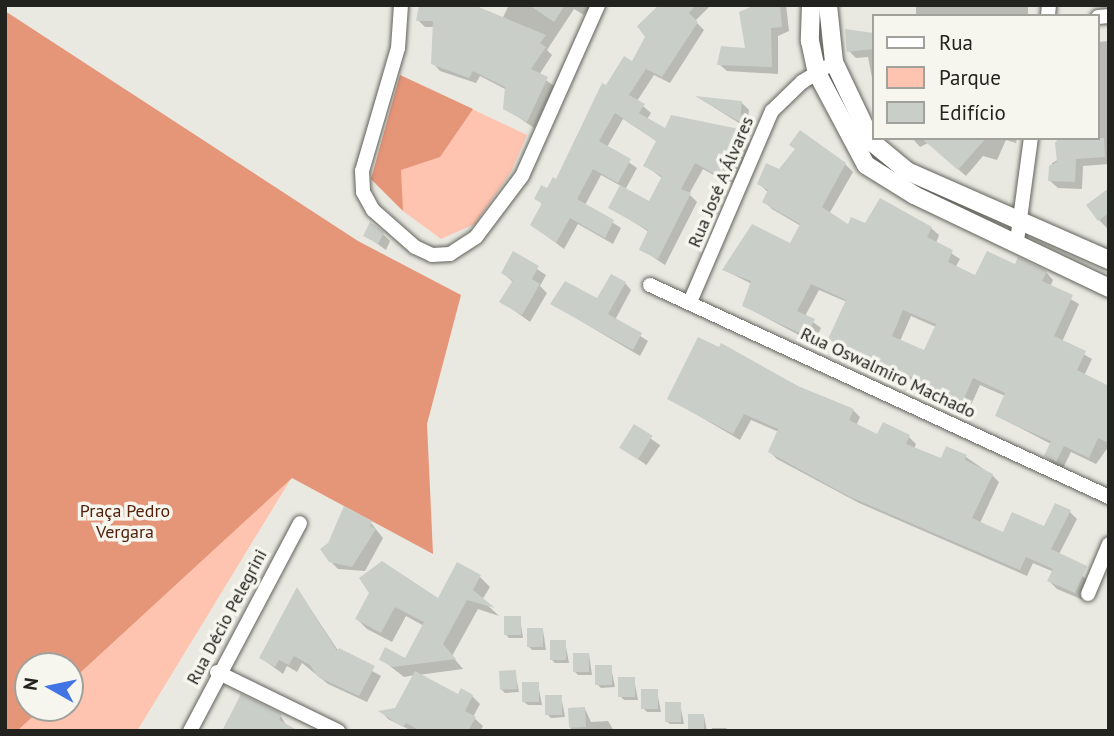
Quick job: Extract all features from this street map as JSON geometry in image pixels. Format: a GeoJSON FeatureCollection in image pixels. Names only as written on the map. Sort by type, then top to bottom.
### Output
{"type":"FeatureCollection","features":[{"type":"Feature","properties":{"kind":"street"},"geometry":{"type":"LineString","coordinates":[[401,5],[398,48],[362,171],[363,192],[373,210],[415,247],[432,255],[450,254],[476,237],[522,176],[598,5]]}},
{"type":"Feature","properties":{"kind":"street"},"geometry":{"type":"LineString","coordinates":[[811,5],[810,41],[817,73],[856,151],[884,179],[1017,241],[1109,288]]}},
{"type":"Feature","properties":{"kind":"street"},"geometry":{"type":"LineString","coordinates":[[828,5],[834,62],[872,142],[907,171],[1020,218],[1109,260]]}},
{"type":"Feature","properties":{"kind":"street","name":"Rua José A Álvares"},"geometry":{"type":"LineString","coordinates":[[690,303],[772,111],[834,62]]}},
{"type":"Feature","properties":{"kind":"street"},"geometry":{"type":"LineString","coordinates":[[1017,241],[1031,140]]}},
{"type":"Feature","properties":{"kind":"street","name":"Rua Oswalmiro Machado"},"geometry":{"type":"LineString","coordinates":[[650,285],[1109,497]]}},
{"type":"Feature","properties":{"kind":"street","name":"Rua Décio Pelegrini"},"geometry":{"type":"LineString","coordinates":[[190,731],[217,672],[300,523]]}},
{"type":"Feature","properties":{"kind":"street"},"geometry":{"type":"LineString","coordinates":[[1088,594],[1109,544]]}},
{"type":"Feature","properties":{"kind":"street"},"geometry":{"type":"LineString","coordinates":[[217,672],[338,731]]}},
{"type":"Feature","properties":{"kind":"green space"},"geometry":{"type":"Polygon","coordinates":[[[5,11],[358,241],[461,295],[427,424],[433,554],[292,478],[84,669],[84,652],[14,652],[14,722],[27,722],[17,731],[5,731],[5,11]]]}},
{"type":"Feature","properties":{"kind":"green space"},"geometry":{"type":"Polygon","coordinates":[[[400,75],[527,135],[511,172],[475,224],[441,239],[403,211],[371,179],[400,75]]]}},
{"type":"Feature","properties":{"kind":"green space"},"geometry":{"type":"Polygon","coordinates":[[[400,75],[473,109],[440,157],[401,170],[403,211],[371,179],[400,75]]]}},
{"type":"Feature","properties":{"kind":"green space","name":"Praça Pedro Vergara"},"geometry":{"type":"Polygon","coordinates":[[[5,321],[292,477],[137,731],[5,731],[5,321]]]}},
{"type":"Feature","properties":{"kind":"building"},"geometry":{"type":"Polygon","coordinates":[[[419,5],[474,5],[546,35],[540,43],[546,47],[531,69],[548,77],[527,122],[503,109],[505,87],[473,71],[469,78],[431,64],[433,21],[416,21],[419,5]]]}},
{"type":"Feature","properties":{"kind":"building"},"geometry":{"type":"Polygon","coordinates":[[[529,5],[565,5],[554,22],[529,5]]]}},
{"type":"Feature","properties":{"kind":"building"},"geometry":{"type":"Polygon","coordinates":[[[659,5],[696,5],[689,13],[698,22],[662,77],[646,69],[629,95],[645,104],[639,113],[665,128],[671,115],[739,129],[739,136],[746,138],[742,157],[737,156],[723,179],[695,163],[681,189],[691,193],[658,259],[639,250],[648,230],[608,208],[620,185],[649,201],[662,176],[643,166],[656,141],[615,113],[599,141],[631,159],[618,183],[593,169],[577,199],[614,220],[605,238],[570,218],[556,243],[530,225],[542,203],[534,199],[541,185],[547,188],[553,177],[556,179],[602,83],[606,85],[624,56],[632,61],[645,37],[637,26],[659,5]]]}},
{"type":"Feature","properties":{"kind":"building"},"geometry":{"type":"Polygon","coordinates":[[[755,5],[780,5],[782,27],[771,28],[772,67],[717,65],[721,46],[745,48],[739,12],[755,5]]]}},
{"type":"Feature","properties":{"kind":"building"},"geometry":{"type":"Polygon","coordinates":[[[845,29],[872,33],[872,49],[847,52],[845,29]]]}},
{"type":"Feature","properties":{"kind":"building"},"geometry":{"type":"Polygon","coordinates":[[[695,96],[742,101],[740,122],[695,96]]]}},
{"type":"Feature","properties":{"kind":"building"},"geometry":{"type":"Polygon","coordinates":[[[800,130],[846,163],[822,207],[848,224],[851,217],[865,223],[880,198],[932,227],[927,237],[953,250],[948,262],[975,275],[987,251],[1015,264],[1018,257],[1047,271],[1042,281],[1073,295],[1054,336],[1086,351],[1077,370],[1109,386],[1109,443],[1098,438],[1089,458],[1064,446],[1056,462],[1044,456],[1051,441],[995,416],[1005,393],[973,378],[963,401],[828,339],[846,300],[811,284],[797,311],[815,319],[806,336],[742,306],[751,281],[722,270],[752,224],[790,243],[800,224],[762,202],[768,190],[757,184],[766,163],[779,169],[795,149],[789,145],[800,130]],[[903,310],[892,336],[924,350],[936,324],[903,310]]]}},
{"type":"Feature","properties":{"kind":"building"},"geometry":{"type":"Polygon","coordinates":[[[1104,138],[1105,157],[1076,159],[1075,182],[1048,181],[1049,166],[1057,162],[1055,143],[1057,140],[1104,138]]]}},
{"type":"Feature","properties":{"kind":"building"},"geometry":{"type":"Polygon","coordinates":[[[923,140],[984,140],[958,170],[923,140]]]}},
{"type":"Feature","properties":{"kind":"building"},"geometry":{"type":"Polygon","coordinates":[[[1109,188],[1109,213],[1098,221],[1086,205],[1109,188]]]}},
{"type":"Feature","properties":{"kind":"building"},"geometry":{"type":"Polygon","coordinates":[[[370,222],[384,232],[378,244],[363,236],[370,222]]]}},
{"type":"Feature","properties":{"kind":"building"},"geometry":{"type":"Polygon","coordinates":[[[513,251],[539,266],[532,279],[540,284],[522,315],[499,302],[513,280],[501,273],[513,251]]]}},
{"type":"Feature","properties":{"kind":"building"},"geometry":{"type":"Polygon","coordinates":[[[611,274],[626,282],[608,314],[642,333],[633,350],[550,304],[565,281],[597,298],[611,274]]]}},
{"type":"Feature","properties":{"kind":"building"},"geometry":{"type":"Polygon","coordinates":[[[698,337],[719,347],[721,343],[798,386],[854,409],[849,420],[877,434],[883,422],[910,435],[906,444],[941,458],[946,446],[967,455],[965,460],[993,474],[972,518],[1003,532],[1012,512],[1044,526],[1055,503],[1071,510],[1051,549],[1087,566],[1075,593],[1047,581],[1053,569],[1026,557],[1020,570],[850,497],[768,452],[778,429],[744,414],[733,434],[667,399],[698,337]]]}},
{"type":"Feature","properties":{"kind":"building"},"geometry":{"type":"Polygon","coordinates":[[[634,424],[653,436],[638,459],[619,448],[634,424]]]}},
{"type":"Feature","properties":{"kind":"building"},"geometry":{"type":"Polygon","coordinates":[[[344,506],[372,521],[370,526],[376,529],[352,567],[329,562],[320,549],[328,543],[344,506]]]}},
{"type":"Feature","properties":{"kind":"building"},"geometry":{"type":"Polygon","coordinates":[[[382,561],[438,598],[457,562],[481,575],[473,590],[495,608],[467,600],[443,644],[456,659],[393,667],[379,660],[385,647],[405,658],[424,622],[395,607],[381,633],[355,619],[369,593],[359,578],[382,561]]]}},
{"type":"Feature","properties":{"kind":"building"},"geometry":{"type":"Polygon","coordinates":[[[297,587],[337,651],[339,648],[375,666],[359,696],[318,677],[310,665],[294,656],[289,665],[279,660],[275,667],[259,658],[297,587]]]}},
{"type":"Feature","properties":{"kind":"building"},"geometry":{"type":"Polygon","coordinates":[[[504,616],[521,616],[521,635],[504,635],[504,616]]]}},
{"type":"Feature","properties":{"kind":"building"},"geometry":{"type":"Polygon","coordinates":[[[527,628],[543,628],[543,647],[527,647],[527,628]]]}},
{"type":"Feature","properties":{"kind":"building"},"geometry":{"type":"Polygon","coordinates":[[[550,640],[566,640],[566,660],[550,660],[550,640]]]}},
{"type":"Feature","properties":{"kind":"building"},"geometry":{"type":"Polygon","coordinates":[[[573,653],[589,653],[589,672],[573,672],[573,653]]]}},
{"type":"Feature","properties":{"kind":"building"},"geometry":{"type":"Polygon","coordinates":[[[595,665],[612,665],[612,685],[595,685],[595,665]]]}},
{"type":"Feature","properties":{"kind":"building"},"geometry":{"type":"Polygon","coordinates":[[[516,670],[517,689],[500,690],[499,671],[516,670]]]}},
{"type":"Feature","properties":{"kind":"building"},"geometry":{"type":"Polygon","coordinates":[[[415,671],[458,694],[461,688],[473,695],[465,711],[476,717],[468,731],[421,731],[406,723],[403,727],[378,711],[395,708],[415,671]]]}},
{"type":"Feature","properties":{"kind":"building"},"geometry":{"type":"Polygon","coordinates":[[[618,677],[635,677],[635,697],[618,697],[618,677]]]}},
{"type":"Feature","properties":{"kind":"building"},"geometry":{"type":"Polygon","coordinates":[[[522,682],[539,682],[539,702],[522,702],[522,682]]]}},
{"type":"Feature","properties":{"kind":"building"},"geometry":{"type":"Polygon","coordinates":[[[641,689],[658,689],[658,709],[641,709],[641,689]]]}},
{"type":"Feature","properties":{"kind":"building"},"geometry":{"type":"Polygon","coordinates":[[[241,694],[282,714],[279,720],[299,731],[222,731],[241,694]]]}},
{"type":"Feature","properties":{"kind":"building"},"geometry":{"type":"Polygon","coordinates":[[[545,695],[562,695],[562,715],[545,715],[545,695]]]}},
{"type":"Feature","properties":{"kind":"building"},"geometry":{"type":"Polygon","coordinates":[[[665,702],[681,702],[681,722],[665,722],[665,702]]]}},
{"type":"Feature","properties":{"kind":"building"},"geometry":{"type":"Polygon","coordinates":[[[585,707],[586,727],[569,728],[568,708],[585,707]]]}},
{"type":"Feature","properties":{"kind":"building"},"geometry":{"type":"Polygon","coordinates":[[[688,714],[704,714],[704,731],[688,731],[688,714]]]}}]}
